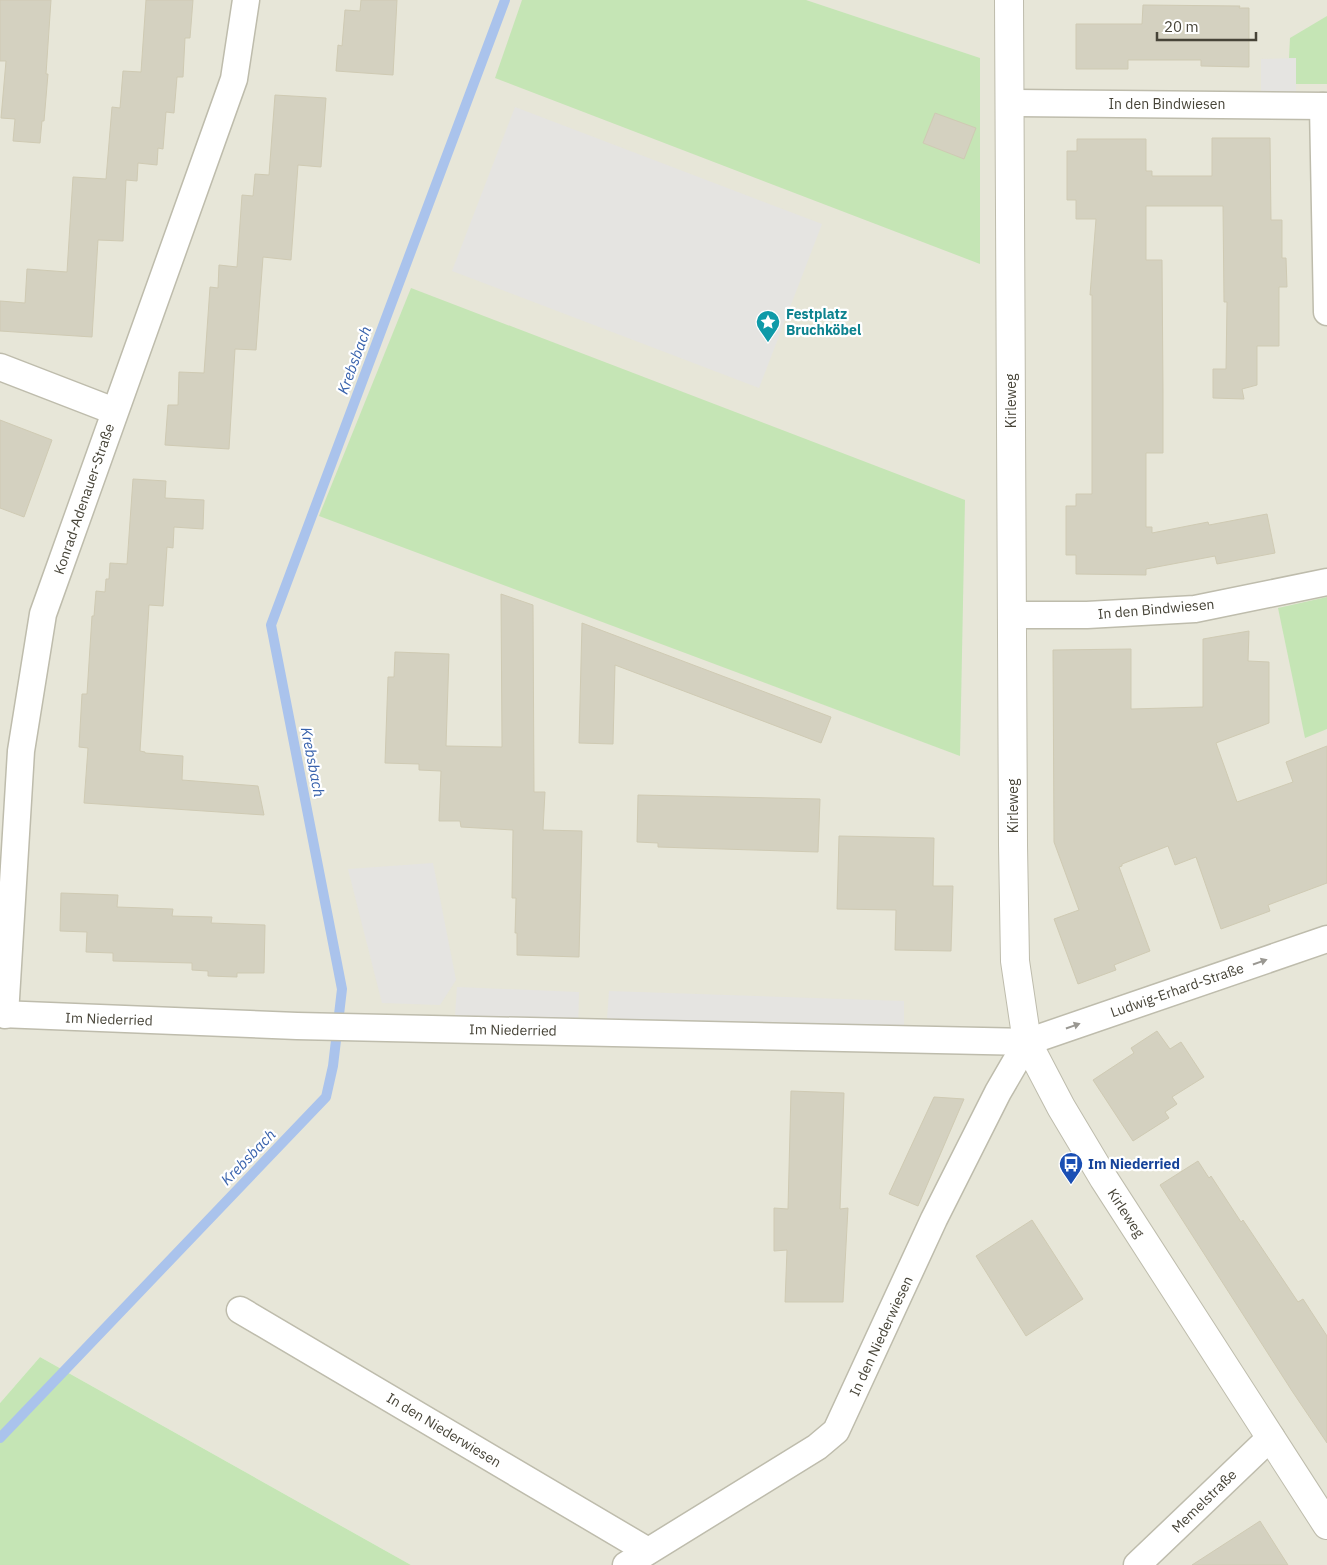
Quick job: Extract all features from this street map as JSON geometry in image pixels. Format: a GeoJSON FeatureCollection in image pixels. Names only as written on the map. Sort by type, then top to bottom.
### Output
{"type":"FeatureCollection","features":[{"type":"Feature","properties":{"kind":"street","name":"Konrad-Adenauer-Straße"},"geometry":{"type":"LineString","coordinates":[[3,1015],[21,751],[43,614],[234,79],[246,0]]}},
{"type":"Feature","properties":{"kind":"street","name":"Kirleweg"},"geometry":{"type":"LineString","coordinates":[[1010,0],[1013,845],[1015,961],[1027,1042],[1061,1107],[1104,1179],[1327,1525]]}},
{"type":"Feature","properties":{"kind":"street","name":"In den Bindwiesen"},"geometry":{"type":"LineString","coordinates":[[1010,103],[1325,106],[1327,312]]}},
{"type":"Feature","properties":{"kind":"street"},"geometry":{"type":"LineString","coordinates":[[0,367],[114,411]]}},
{"type":"Feature","properties":{"kind":"street","name":"In den Bindwiesen"},"geometry":{"type":"LineString","coordinates":[[1012,614],[1087,615],[1195,609],[1327,582]]}},
{"type":"Feature","properties":{"kind":"street","name":"Ludwig-Erhard-Straße"},"geometry":{"type":"LineString","coordinates":[[1027,1042],[1327,939]]}},
{"type":"Feature","properties":{"kind":"street","name":"Im Niederried"},"geometry":{"type":"LineString","coordinates":[[3,1015],[297,1026],[1027,1042]]}},
{"type":"Feature","properties":{"kind":"street","name":"In den Niederwiesen"},"geometry":{"type":"LineString","coordinates":[[626,1565],[817,1447],[836,1432],[934,1219],[998,1092],[1027,1042]]}},
{"type":"Feature","properties":{"kind":"street","name":"In den Niederwiesen"},"geometry":{"type":"LineString","coordinates":[[240,1310],[648,1551]]}},
{"type":"Feature","properties":{"kind":"street","name":"Memelstraße"},"geometry":{"type":"LineString","coordinates":[[1137,1565],[1271,1438]]}},
{"type":"Feature","properties":{"kind":"shaded area"},"geometry":{"type":"Polygon","coordinates":[[[0,0],[1327,0],[1327,1565],[411,1565],[40,1357],[0,1403],[0,0]]]}},
{"type":"Feature","properties":{"kind":"shaded area"},"geometry":{"type":"Polygon","coordinates":[[[1296,58],[1296,105],[1261,105],[1261,59],[1296,58]]]}},
{"type":"Feature","properties":{"kind":"shaded area"},"geometry":{"type":"Polygon","coordinates":[[[515,107],[822,224],[759,388],[452,271],[515,107]]]}},
{"type":"Feature","properties":{"kind":"shaded area"},"geometry":{"type":"Polygon","coordinates":[[[433,863],[456,980],[440,1005],[382,1003],[348,869],[433,863]]]}},
{"type":"Feature","properties":{"kind":"shaded area"},"geometry":{"type":"Polygon","coordinates":[[[457,987],[579,992],[578,1032],[454,1029],[457,987]]]}},
{"type":"Feature","properties":{"kind":"shaded area"},"geometry":{"type":"Polygon","coordinates":[[[609,991],[904,1001],[904,1039],[606,1032],[609,991]]]}},
{"type":"Feature","properties":{"kind":"green space"},"geometry":{"type":"Polygon","coordinates":[[[522,0],[806,0],[980,58],[980,264],[495,78],[522,0]]]}},
{"type":"Feature","properties":{"kind":"green space"},"geometry":{"type":"Polygon","coordinates":[[[1327,16],[1327,84],[1296,84],[1296,59],[1289,58],[1290,38],[1327,16]]]}},
{"type":"Feature","properties":{"kind":"green space"},"geometry":{"type":"Polygon","coordinates":[[[411,288],[965,500],[960,756],[319,516],[411,288]]]}},
{"type":"Feature","properties":{"kind":"green space"},"geometry":{"type":"Polygon","coordinates":[[[1327,597],[1327,729],[1305,738],[1278,608],[1327,597]]]}},
{"type":"Feature","properties":{"kind":"green space"},"geometry":{"type":"Polygon","coordinates":[[[40,1357],[411,1565],[0,1565],[0,1403],[40,1357]]]}},
{"type":"Feature","properties":{"kind":"building"},"geometry":{"type":"Polygon","coordinates":[[[0,0],[51,0],[46,74],[48,74],[40,143],[13,141],[15,119],[1,118],[6,61],[0,61],[0,0]]]}},
{"type":"Feature","properties":{"kind":"building"},"geometry":{"type":"Polygon","coordinates":[[[146,0],[193,0],[190,38],[185,38],[183,77],[177,77],[174,113],[166,112],[163,149],[158,148],[157,165],[138,163],[137,181],[126,180],[123,241],[98,240],[92,337],[0,331],[0,301],[25,303],[27,269],[67,272],[73,177],[106,179],[112,107],[120,108],[123,71],[141,72],[146,0]]]}},
{"type":"Feature","properties":{"kind":"building"},"geometry":{"type":"Polygon","coordinates":[[[361,0],[397,0],[393,75],[336,71],[338,45],[342,46],[345,10],[360,11],[361,0]]]}},
{"type":"Feature","properties":{"kind":"building"},"geometry":{"type":"Polygon","coordinates":[[[1143,5],[1240,6],[1239,8],[1249,8],[1249,67],[1201,66],[1201,60],[1128,60],[1128,69],[1076,69],[1076,24],[1142,24],[1143,5]]]}},
{"type":"Feature","properties":{"kind":"building"},"geometry":{"type":"Polygon","coordinates":[[[275,95],[326,98],[321,167],[298,165],[291,260],[263,257],[256,350],[235,349],[229,449],[165,445],[168,405],[178,405],[179,372],[204,373],[210,287],[218,288],[219,265],[237,267],[242,195],[253,196],[255,174],[269,175],[275,95]]]}},
{"type":"Feature","properties":{"kind":"building"},"geometry":{"type":"Polygon","coordinates":[[[935,113],[976,128],[964,159],[923,143],[935,113]]]}},
{"type":"Feature","properties":{"kind":"building"},"geometry":{"type":"Polygon","coordinates":[[[1212,138],[1270,138],[1271,220],[1282,220],[1282,258],[1286,258],[1287,287],[1279,287],[1279,346],[1257,346],[1257,385],[1242,389],[1244,399],[1213,398],[1213,369],[1226,369],[1227,302],[1224,302],[1223,206],[1146,206],[1146,260],[1162,260],[1163,453],[1146,453],[1146,527],[1152,527],[1152,533],[1208,522],[1209,525],[1267,514],[1275,553],[1217,564],[1215,556],[1146,569],[1146,575],[1076,574],[1076,555],[1066,555],[1066,506],[1076,506],[1076,494],[1092,494],[1092,295],[1090,295],[1096,219],[1076,219],[1076,200],[1067,200],[1067,151],[1077,151],[1077,139],[1146,139],[1146,171],[1152,171],[1152,176],[1212,176],[1212,138]]]}},
{"type":"Feature","properties":{"kind":"building"},"geometry":{"type":"Polygon","coordinates":[[[0,420],[52,440],[24,517],[0,508],[0,420]]]}},
{"type":"Feature","properties":{"kind":"building"},"geometry":{"type":"Polygon","coordinates":[[[133,479],[166,481],[165,498],[204,500],[203,529],[174,527],[173,548],[167,547],[163,606],[149,605],[140,751],[183,756],[182,780],[258,786],[264,815],[84,803],[88,748],[79,747],[82,694],[87,694],[92,616],[94,616],[96,591],[105,592],[106,579],[109,579],[110,563],[127,564],[133,479]]]}},
{"type":"Feature","properties":{"kind":"building"},"geometry":{"type":"Polygon","coordinates":[[[501,594],[533,605],[534,792],[545,792],[543,830],[582,831],[579,957],[517,955],[517,933],[515,933],[516,898],[512,898],[513,830],[461,827],[460,821],[439,821],[441,771],[419,770],[419,764],[385,763],[388,677],[394,677],[395,652],[449,654],[446,746],[502,747],[501,594]]]}},
{"type":"Feature","properties":{"kind":"building"},"geometry":{"type":"Polygon","coordinates":[[[582,623],[831,717],[821,743],[615,665],[613,744],[579,743],[582,623]]]}},
{"type":"Feature","properties":{"kind":"building"},"geometry":{"type":"Polygon","coordinates":[[[1249,631],[1248,661],[1269,662],[1269,723],[1216,743],[1237,802],[1293,782],[1286,762],[1327,746],[1327,883],[1268,905],[1270,911],[1221,929],[1196,857],[1175,865],[1168,846],[1122,864],[1119,867],[1150,951],[1114,965],[1116,970],[1078,984],[1054,919],[1079,910],[1054,842],[1053,650],[1131,649],[1131,709],[1203,707],[1203,639],[1249,631]]]}},
{"type":"Feature","properties":{"kind":"building"},"geometry":{"type":"Polygon","coordinates":[[[638,795],[820,799],[818,852],[658,847],[658,843],[637,842],[638,795]]]}},
{"type":"Feature","properties":{"kind":"building"},"geometry":{"type":"Polygon","coordinates":[[[839,836],[934,838],[933,886],[953,886],[951,951],[895,950],[896,910],[837,909],[839,836]]]}},
{"type":"Feature","properties":{"kind":"building"},"geometry":{"type":"Polygon","coordinates":[[[61,893],[118,895],[117,907],[173,909],[172,916],[212,917],[211,923],[265,925],[264,973],[237,973],[237,977],[208,976],[208,971],[192,970],[192,963],[113,961],[113,953],[86,952],[87,932],[60,931],[61,893]]]}},
{"type":"Feature","properties":{"kind":"building"},"geometry":{"type":"Polygon","coordinates":[[[1157,1031],[1170,1049],[1181,1042],[1204,1077],[1172,1097],[1177,1104],[1165,1112],[1169,1118],[1133,1141],[1093,1080],[1134,1053],[1131,1048],[1157,1031]]]}},
{"type":"Feature","properties":{"kind":"building"},"geometry":{"type":"Polygon","coordinates":[[[791,1091],[844,1093],[840,1209],[848,1208],[843,1302],[785,1302],[787,1250],[774,1251],[774,1208],[788,1209],[791,1091]]]}},
{"type":"Feature","properties":{"kind":"building"},"geometry":{"type":"Polygon","coordinates":[[[934,1097],[964,1099],[918,1206],[889,1194],[934,1097]]]}},
{"type":"Feature","properties":{"kind":"building"},"geometry":{"type":"Polygon","coordinates":[[[1198,1161],[1209,1178],[1211,1176],[1241,1222],[1243,1220],[1298,1302],[1303,1299],[1327,1336],[1327,1443],[1160,1185],[1198,1161]]]}},
{"type":"Feature","properties":{"kind":"building"},"geometry":{"type":"Polygon","coordinates":[[[1032,1220],[1083,1299],[1026,1336],[976,1256],[1032,1220]]]}},
{"type":"Feature","properties":{"kind":"building"},"geometry":{"type":"Polygon","coordinates":[[[1260,1521],[1288,1565],[1192,1565],[1260,1521]]]}},
{"type":"Feature","properties":{"kind":"waterway","name":"Krebsbach"},"geometry":{"type":"LineString","coordinates":[[0,1438],[326,1097],[333,1066],[342,989],[271,625],[505,0]]}},
{"type":"Feature","properties":{"kind":"place","name":"Festplatz Bruchköbel"},"geometry":{"type":"Point","coordinates":[768,343]}},
{"type":"Feature","properties":{"kind":"place","name":"Im Niederried"},"geometry":{"type":"Point","coordinates":[1071,1185]}}]}
